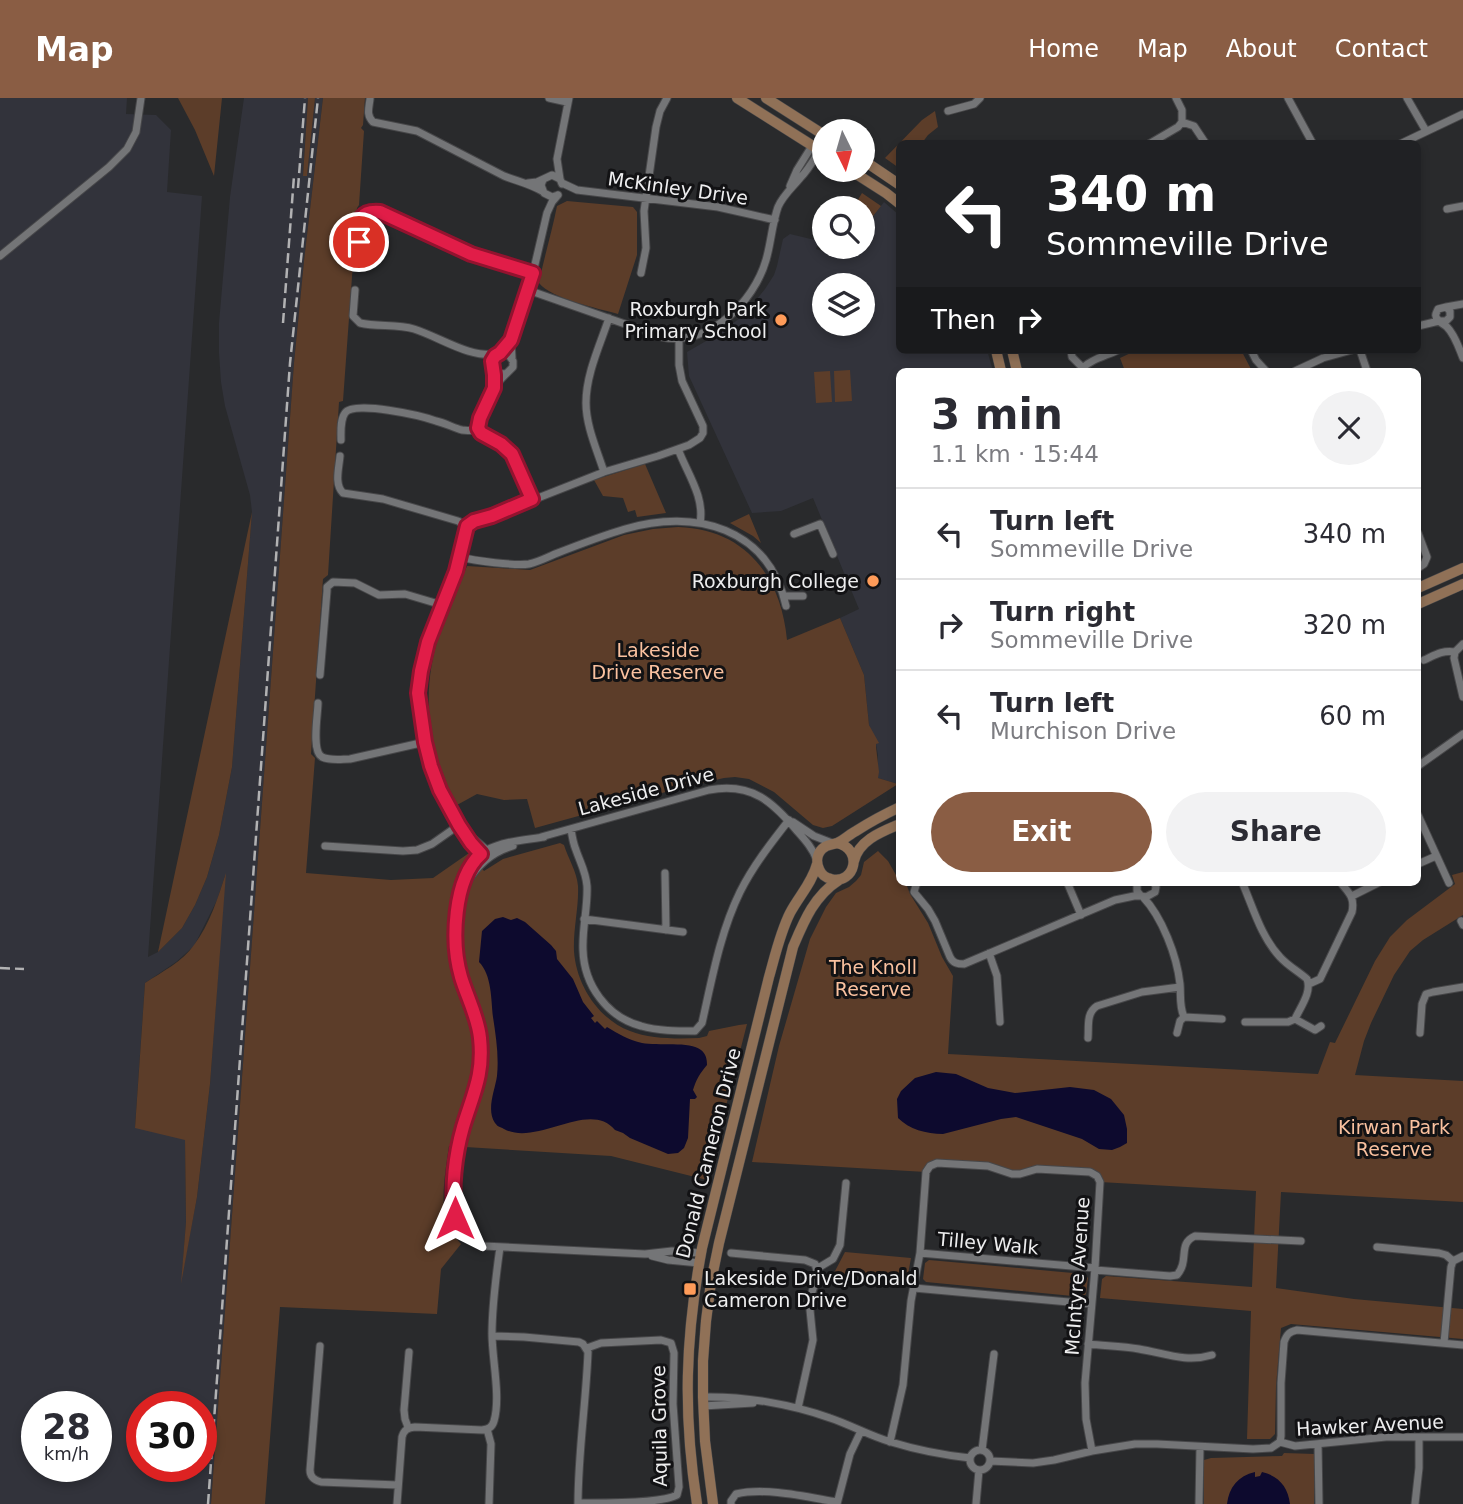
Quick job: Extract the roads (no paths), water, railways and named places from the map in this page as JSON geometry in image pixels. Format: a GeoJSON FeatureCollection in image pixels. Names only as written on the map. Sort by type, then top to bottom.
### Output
{"type":"FeatureCollection","features":[{"type":"Feature","properties":{"kind":"street"},"geometry":{"type":"LineString","coordinates":[[0,256],[109,167],[127,149],[136,132],[141,98]]}},
{"type":"Feature","properties":{"kind":"street"},"geometry":{"type":"LineString","coordinates":[[547,214],[541,185],[556,159],[568,100],[549,98]]}},
{"type":"Feature","properties":{"kind":"street"},"geometry":{"type":"LineString","coordinates":[[641,273],[646,248],[645,198],[656,127],[667,98]]}},
{"type":"Feature","properties":{"kind":"street"},"geometry":{"type":"LineString","coordinates":[[737,98],[812,143]]}},
{"type":"Feature","properties":{"kind":"street"},"geometry":{"type":"LineString","coordinates":[[766,98],[812,128]]}},
{"type":"Feature","properties":{"kind":"street"},"geometry":{"type":"LineString","coordinates":[[948,111],[974,104],[980,98]]}},
{"type":"Feature","properties":{"kind":"street"},"geometry":{"type":"LineString","coordinates":[[1156,140],[1182,122],[1182,110],[1176,98]]}},
{"type":"Feature","properties":{"kind":"street"},"geometry":{"type":"LineString","coordinates":[[1288,98],[1311,140]]}},
{"type":"Feature","properties":{"kind":"street"},"geometry":{"type":"LineString","coordinates":[[1407,98],[1426,131]]}},
{"type":"Feature","properties":{"kind":"street"},"geometry":{"type":"LineString","coordinates":[[370,99],[368,114],[373,122],[417,131],[504,176],[527,183],[552,197],[559,194]]}},
{"type":"Feature","properties":{"kind":"street"},"geometry":{"type":"LineString","coordinates":[[1408,140],[1463,114]]}},
{"type":"Feature","properties":{"kind":"street"},"geometry":{"type":"LineString","coordinates":[[1182,122],[1194,126],[1204,140]]}},
{"type":"Feature","properties":{"kind":"street"},"geometry":{"type":"LineString","coordinates":[[479,430],[480,418],[494,388],[513,367],[511,340],[533,273],[547,214],[562,188],[556,159]]}},
{"type":"Feature","properties":{"kind":"street"},"geometry":{"type":"LineString","coordinates":[[528,290],[662,337],[679,339],[699,335],[734,312],[746,298],[762,271],[779,205],[812,162]]}},
{"type":"Feature","properties":{"kind":"street"},"geometry":{"type":"LineString","coordinates":[[875,168],[896,182]]}},
{"type":"Feature","properties":{"kind":"street"},"geometry":{"type":"LineString","coordinates":[[527,183],[555,176],[561,181]]}},
{"type":"Feature","properties":{"kind":"street","name":"McKinley Drive"},"geometry":{"type":"LineString","coordinates":[[561,181],[576,190]]}},
{"type":"Feature","properties":{"kind":"street"},"geometry":{"type":"LineString","coordinates":[[868,182],[896,201]]}},
{"type":"Feature","properties":{"kind":"street","name":"McKinley Drive"},"geometry":{"type":"LineString","coordinates":[[559,194],[576,190],[645,198],[718,207],[775,220]]}},
{"type":"Feature","properties":{"kind":"street"},"geometry":{"type":"LineString","coordinates":[[1447,209],[1463,206]]}},
{"type":"Feature","properties":{"kind":"street"},"geometry":{"type":"LineString","coordinates":[[357,264],[360,220],[363,214],[373,211],[445,244],[533,273]]}},
{"type":"Feature","properties":{"kind":"street"},"geometry":{"type":"LineString","coordinates":[[355,290],[354,316],[359,323],[412,328],[475,353],[488,361],[499,374],[506,374]]}},
{"type":"Feature","properties":{"kind":"street"},"geometry":{"type":"LineString","coordinates":[[1421,323],[1440,307],[1463,305]]}},
{"type":"Feature","properties":{"kind":"street"},"geometry":{"type":"LineString","coordinates":[[1421,325],[1446,321],[1463,305]]}},
{"type":"Feature","properties":{"kind":"street"},"geometry":{"type":"LineString","coordinates":[[1446,307],[1450,311],[1452,334],[1463,358]]}},
{"type":"Feature","properties":{"kind":"street"},"geometry":{"type":"LineString","coordinates":[[1436,312],[1436,318],[1452,334]]}},
{"type":"Feature","properties":{"kind":"street"},"geometry":{"type":"LineString","coordinates":[[604,472],[586,405],[591,369],[609,318]]}},
{"type":"Feature","properties":{"kind":"street"},"geometry":{"type":"LineString","coordinates":[[679,339],[682,381],[704,430],[700,438],[678,449],[604,472],[467,526],[453,580],[428,642],[418,693],[425,742],[440,790],[471,843],[486,854],[461,893],[455,933],[460,973],[480,1036],[481,1056],[479,1077],[458,1148],[453,1209],[458,1226],[469,1239],[483,1246],[645,1254],[668,1260],[700,1258],[715,1261]]}},
{"type":"Feature","properties":{"kind":"street"},"geometry":{"type":"LineString","coordinates":[[494,388],[492,361],[511,340]]}},
{"type":"Feature","properties":{"kind":"street"},"geometry":{"type":"LineString","coordinates":[[475,353],[507,354],[512,358]]}},
{"type":"Feature","properties":{"kind":"street"},"geometry":{"type":"LineString","coordinates":[[1083,368],[1110,354]]}},
{"type":"Feature","properties":{"kind":"street"},"geometry":{"type":"LineString","coordinates":[[1253,354],[1263,368]]}},
{"type":"Feature","properties":{"kind":"street"},"geometry":{"type":"LineString","coordinates":[[1301,368],[1338,354]]}},
{"type":"Feature","properties":{"kind":"street"},"geometry":{"type":"LineString","coordinates":[[1256,360],[1257,368]]}},
{"type":"Feature","properties":{"kind":"street"},"geometry":{"type":"LineString","coordinates":[[341,440],[344,415],[346,411],[355,408],[414,415],[462,430],[479,430],[512,454],[532,499]]}},
{"type":"Feature","properties":{"kind":"street"},"geometry":{"type":"LineString","coordinates":[[678,449],[701,503],[700,523]]}},
{"type":"Feature","properties":{"kind":"street"},"geometry":{"type":"LineString","coordinates":[[340,456],[338,483],[343,493],[383,499],[467,526]]}},
{"type":"Feature","properties":{"kind":"street"},"geometry":{"type":"LineString","coordinates":[[460,557],[531,563],[639,525],[675,520],[700,523],[732,533],[753,548],[771,569],[786,606]]}},
{"type":"Feature","properties":{"kind":"street"},"geometry":{"type":"LineString","coordinates":[[794,534],[820,524],[833,554]]}},
{"type":"Feature","properties":{"kind":"street"},"geometry":{"type":"LineString","coordinates":[[1421,541],[1427,557],[1421,566]]}},
{"type":"Feature","properties":{"kind":"street"},"geometry":{"type":"LineString","coordinates":[[1421,586],[1463,568]]}},
{"type":"Feature","properties":{"kind":"street"},"geometry":{"type":"LineString","coordinates":[[320,675],[327,587],[333,582],[355,583],[379,595],[405,594],[442,605]]}},
{"type":"Feature","properties":{"kind":"street"},"geometry":{"type":"LineString","coordinates":[[1421,603],[1463,584]]}},
{"type":"Feature","properties":{"kind":"street"},"geometry":{"type":"LineString","coordinates":[[784,596],[803,596]]}},
{"type":"Feature","properties":{"kind":"street"},"geometry":{"type":"LineString","coordinates":[[1455,652],[1463,644]]}},
{"type":"Feature","properties":{"kind":"street"},"geometry":{"type":"LineString","coordinates":[[1424,660],[1441,652],[1455,652]]}},
{"type":"Feature","properties":{"kind":"street"},"geometry":{"type":"LineString","coordinates":[[1455,652],[1463,696]]}},
{"type":"Feature","properties":{"kind":"street"},"geometry":{"type":"LineString","coordinates":[[318,703],[316,746],[322,757],[350,759],[425,742]]}},
{"type":"Feature","properties":{"kind":"street"},"geometry":{"type":"LineString","coordinates":[[1421,764],[1463,734]]}},
{"type":"Feature","properties":{"kind":"street","name":"Lakeside Drive"},"geometry":{"type":"LineString","coordinates":[[486,854],[709,790],[727,788],[752,792],[773,804],[807,842],[817,862]]}},
{"type":"Feature","properties":{"kind":"street"},"geometry":{"type":"LineString","coordinates":[[896,809],[822,849],[817,862],[822,874],[833,880],[845,877],[850,873],[856,851],[863,843],[896,826]]}},
{"type":"Feature","properties":{"kind":"street"},"geometry":{"type":"LineString","coordinates":[[571,829],[587,883],[582,945],[593,987],[606,1006],[616,1014],[642,1026],[695,1031],[702,1023],[720,947],[740,893],[769,845],[789,820]]}},
{"type":"Feature","properties":{"kind":"street","name":"Lakeside Drive"},"geometry":{"type":"LineString","coordinates":[[789,820],[814,836],[834,843]]}},
{"type":"Feature","properties":{"kind":"street"},"geometry":{"type":"LineString","coordinates":[[1421,822],[1450,883]]}},
{"type":"Feature","properties":{"kind":"street"},"geometry":{"type":"LineString","coordinates":[[325,846],[417,850],[432,844],[459,825]]}},
{"type":"Feature","properties":{"kind":"street"},"geometry":{"type":"LineString","coordinates":[[834,843],[842,844],[850,851],[854,861]]}},
{"type":"Feature","properties":{"kind":"street"},"geometry":{"type":"LineString","coordinates":[[1421,863],[1436,856]]}},
{"type":"Feature","properties":{"kind":"street","name":"Donald Cameron Drive"},"geometry":{"type":"LineString","coordinates":[[697,1504],[690,1447],[687,1366],[700,1258],[780,939],[790,913],[815,873],[817,862]]}},
{"type":"Feature","properties":{"kind":"street"},"geometry":{"type":"LineString","coordinates":[[665,873],[666,930]]}},
{"type":"Feature","properties":{"kind":"street","name":"Donald Cameron Drive"},"geometry":{"type":"LineString","coordinates":[[713,1504],[703,1401],[705,1321],[715,1261],[793,947],[816,899],[838,880]]}},
{"type":"Feature","properties":{"kind":"street"},"geometry":{"type":"LineString","coordinates":[[916,886],[914,892],[928,909],[952,962],[957,964],[964,964],[1081,915],[1115,900],[1134,886]]}},
{"type":"Feature","properties":{"kind":"street"},"geometry":{"type":"LineString","coordinates":[[1069,886],[1081,915]]}},
{"type":"Feature","properties":{"kind":"street"},"geometry":{"type":"LineString","coordinates":[[1137,886],[1137,891],[1158,917]]}},
{"type":"Feature","properties":{"kind":"street"},"geometry":{"type":"LineString","coordinates":[[1244,886],[1271,946],[1285,962],[1307,979],[1309,984],[1309,990],[1295,1019],[1288,1022],[1245,1022]]}},
{"type":"Feature","properties":{"kind":"street"},"geometry":{"type":"LineString","coordinates":[[1309,984],[1320,979],[1352,912],[1352,896],[1343,886]]}},
{"type":"Feature","properties":{"kind":"street"},"geometry":{"type":"LineString","coordinates":[[1352,896],[1372,886]]}},
{"type":"Feature","properties":{"kind":"street"},"geometry":{"type":"LineString","coordinates":[[1115,900],[1150,896],[1155,888]]}},
{"type":"Feature","properties":{"kind":"street"},"geometry":{"type":"LineString","coordinates":[[1155,888],[1158,917],[1178,968],[1180,1005],[1184,1017]]}},
{"type":"Feature","properties":{"kind":"street"},"geometry":{"type":"LineString","coordinates":[[584,919],[683,932]]}},
{"type":"Feature","properties":{"kind":"street"},"geometry":{"type":"LineString","coordinates":[[989,953],[998,976],[1000,1022]]}},
{"type":"Feature","properties":{"kind":"street"},"geometry":{"type":"LineString","coordinates":[[1088,1038],[1089,1016],[1091,1010],[1097,1006],[1142,992],[1181,987]]}},
{"type":"Feature","properties":{"kind":"street"},"geometry":{"type":"LineString","coordinates":[[1420,1032],[1422,1003],[1426,994],[1463,987]]}},
{"type":"Feature","properties":{"kind":"street"},"geometry":{"type":"LineString","coordinates":[[1177,1033],[1184,1017],[1222,1019]]}},
{"type":"Feature","properties":{"kind":"street"},"geometry":{"type":"LineString","coordinates":[[1295,1019],[1315,1030],[1321,1026]]}},
{"type":"Feature","properties":{"kind":"street","name":"McIntyre Avenue"},"geometry":{"type":"LineString","coordinates":[[890,1442],[902,1385],[920,1253],[926,1172],[930,1166],[937,1163],[988,1166],[1012,1174],[1037,1169],[1090,1172],[1097,1176],[1100,1182],[1095,1269],[1084,1399],[1092,1451]]}},
{"type":"Feature","properties":{"kind":"street"},"geometry":{"type":"LineString","coordinates":[[818,1268],[833,1259],[840,1245],[846,1183]]}},
{"type":"Feature","properties":{"kind":"street","name":"Tilley Walk"},"geometry":{"type":"LineString","coordinates":[[920,1253],[1170,1276],[1177,1275],[1182,1269],[1186,1241],[1195,1236],[1301,1241]]}},
{"type":"Feature","properties":{"kind":"street"},"geometry":{"type":"LineString","coordinates":[[397,1504],[402,1437],[408,1427],[488,1429],[492,1426],[496,1399],[492,1336],[495,1278],[500,1247]]}},
{"type":"Feature","properties":{"kind":"street"},"geometry":{"type":"LineString","coordinates":[[1377,1247],[1439,1253],[1453,1261]]}},
{"type":"Feature","properties":{"kind":"street"},"geometry":{"type":"LineString","coordinates":[[731,1253],[805,1260],[818,1268],[811,1294],[813,1339],[798,1408]]}},
{"type":"Feature","properties":{"kind":"street"},"geometry":{"type":"LineString","coordinates":[[1444,1343],[1451,1267],[1453,1261],[1463,1256]]}},
{"type":"Feature","properties":{"kind":"street"},"geometry":{"type":"LineString","coordinates":[[914,1288],[1091,1304]]}},
{"type":"Feature","properties":{"kind":"street"},"geometry":{"type":"LineString","coordinates":[[1280,1441],[1284,1342],[1291,1332],[1297,1330],[1463,1345]]}},
{"type":"Feature","properties":{"kind":"street"},"geometry":{"type":"LineString","coordinates":[[492,1336],[579,1342],[587,1348],[587,1386],[579,1459],[578,1503]]}},
{"type":"Feature","properties":{"kind":"street","name":"Aquila Grove"},"geometry":{"type":"LineString","coordinates":[[578,1503],[669,1499],[677,1495],[679,1487],[673,1417],[674,1353],[671,1343],[661,1340],[601,1343],[587,1348]]}},
{"type":"Feature","properties":{"kind":"street"},"geometry":{"type":"LineString","coordinates":[[1088,1344],[1139,1349],[1191,1359],[1212,1355]]}},
{"type":"Feature","properties":{"kind":"street"},"geometry":{"type":"LineString","coordinates":[[320,1346],[310,1470],[312,1477],[321,1482],[398,1485]]}},
{"type":"Feature","properties":{"kind":"street"},"geometry":{"type":"LineString","coordinates":[[408,1427],[404,1410],[409,1352]]}},
{"type":"Feature","properties":{"kind":"street"},"geometry":{"type":"LineString","coordinates":[[982,1450],[994,1354]]}},
{"type":"Feature","properties":{"kind":"street"},"geometry":{"type":"LineString","coordinates":[[687,1402],[730,1397],[798,1408],[890,1442],[970,1458]]}},
{"type":"Feature","properties":{"kind":"street"},"geometry":{"type":"LineString","coordinates":[[488,1429],[491,1444],[489,1504]]}},
{"type":"Feature","properties":{"kind":"street"},"geometry":{"type":"LineString","coordinates":[[731,1504],[736,1494],[758,1492],[837,1503],[850,1454],[861,1431]]}},
{"type":"Feature","properties":{"kind":"street","name":"Hawker Avenue"},"geometry":{"type":"LineString","coordinates":[[990,1461],[1033,1463],[1135,1444],[1253,1449],[1271,1448],[1280,1441],[1295,1446],[1386,1437],[1463,1437]]}},
{"type":"Feature","properties":{"kind":"street"},"geometry":{"type":"LineString","coordinates":[[1415,1504],[1419,1437]]}},
{"type":"Feature","properties":{"kind":"street"},"geometry":{"type":"LineString","coordinates":[[1318,1444],[1319,1504]]}},
{"type":"Feature","properties":{"kind":"street"},"geometry":{"type":"LineString","coordinates":[[1199,1504],[1200,1447]]}},
{"type":"Feature","properties":{"kind":"street"},"geometry":{"type":"LineString","coordinates":[[982,1450],[988,1453],[990,1461],[987,1467],[979,1470],[973,1467],[970,1458],[973,1452],[982,1450]]}},
{"type":"Feature","properties":{"kind":"street"},"geometry":{"type":"LineString","coordinates":[[976,1504],[979,1470]]}},
{"type":"Feature","properties":{"kind":"railway"},"geometry":{"type":"LineString","coordinates":[[298,188],[305,98]]}},
{"type":"Feature","properties":{"kind":"railway"},"geometry":{"type":"LineString","coordinates":[[208,1504],[290,363],[318,98]]}},
{"type":"Feature","properties":{"kind":"railway"},"geometry":{"type":"LineString","coordinates":[[283,323],[294,176]]}},
{"type":"Feature","properties":{"kind":"railway"},"geometry":{"type":"LineString","coordinates":[[0,968],[24,969]]}},
{"type":"Feature","properties":{"kind":"place","name":"Roxburgh Park Primary School"},"geometry":{"type":"Point","coordinates":[781,320]}},
{"type":"Feature","properties":{"kind":"place","name":"Roxburgh College"},"geometry":{"type":"Point","coordinates":[873,581]}},
{"type":"Feature","properties":{"kind":"place","name":"Lakeside Drive/Donald Cameron Drive"},"geometry":{"type":"Point","coordinates":[690,1289]}},
{"type":"Feature","properties":{"kind":"park label","name":"Lakeside Drive Reserve"},"geometry":{"type":"Point","coordinates":[658,661]}},
{"type":"Feature","properties":{"kind":"park label","name":"The Knoll Reserve"},"geometry":{"type":"Point","coordinates":[873,978]}},
{"type":"Feature","properties":{"kind":"park label","name":"Kirwan Park Reserve"},"geometry":{"type":"Point","coordinates":[1394,1138]}}]}
